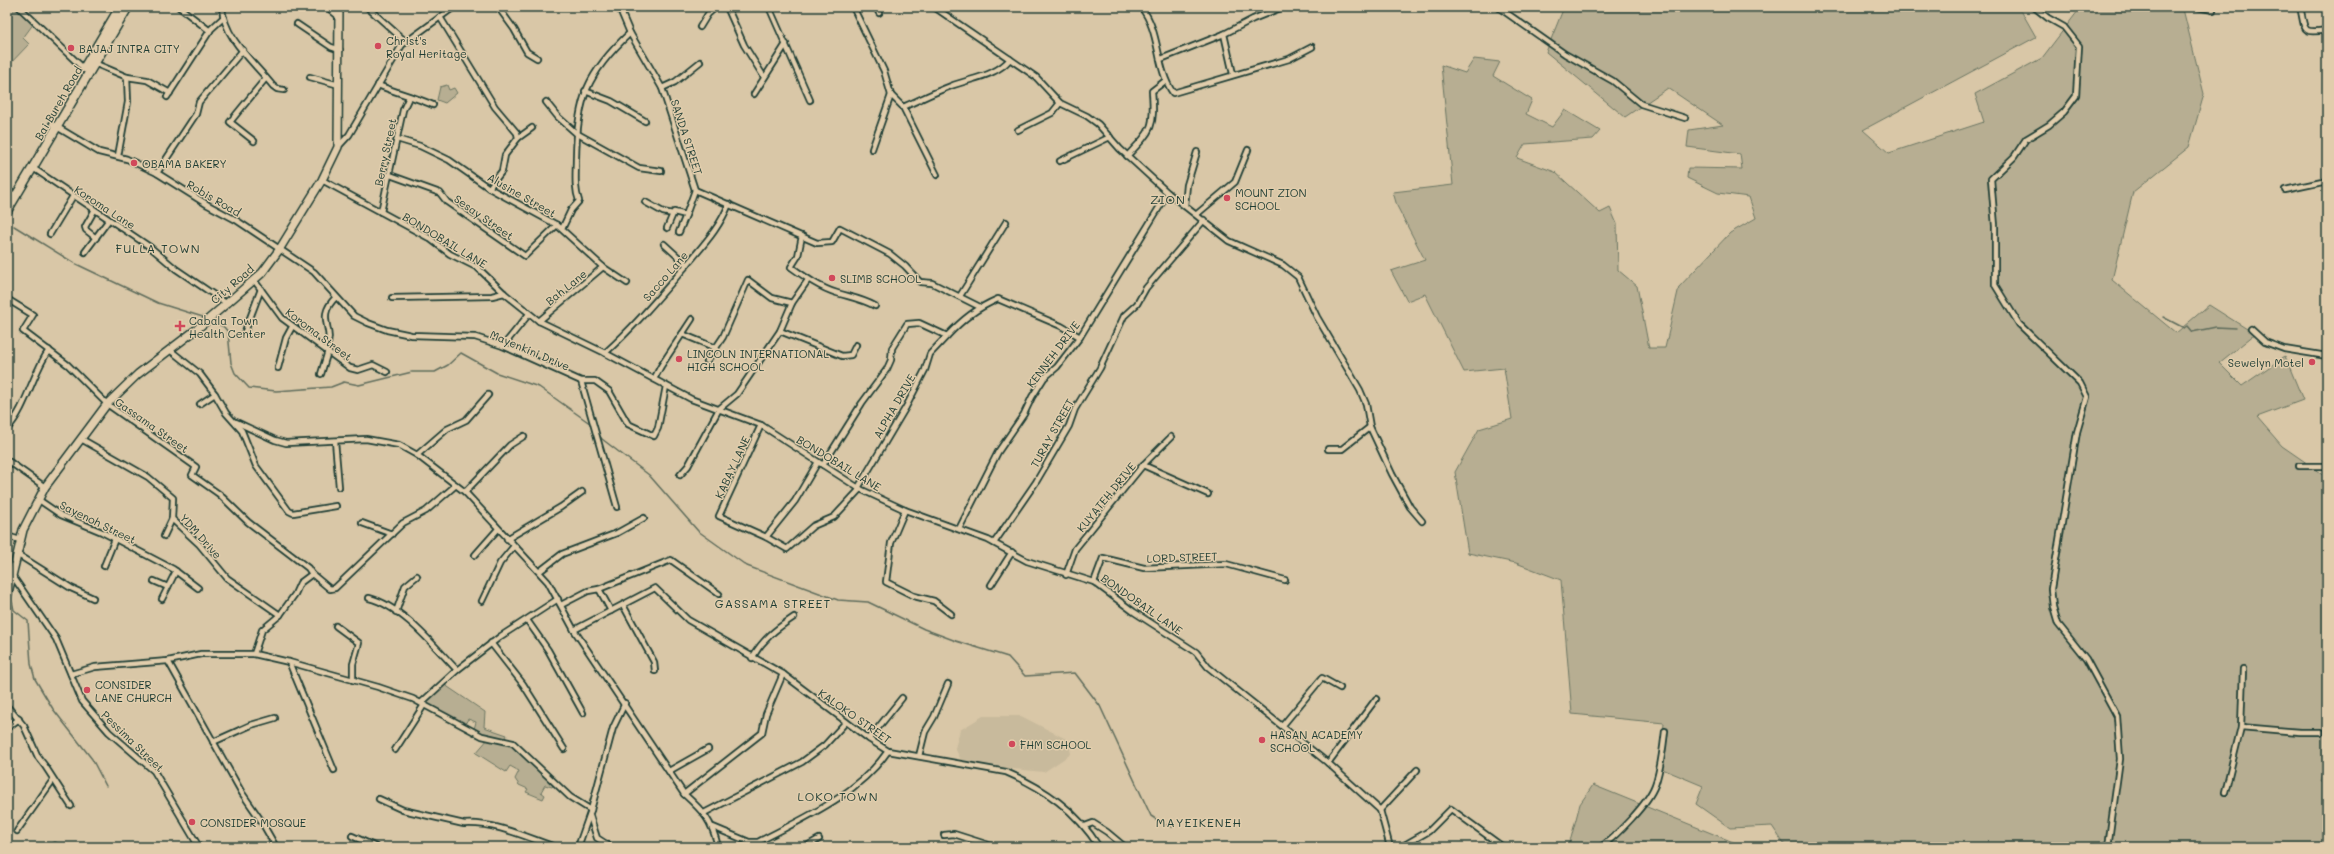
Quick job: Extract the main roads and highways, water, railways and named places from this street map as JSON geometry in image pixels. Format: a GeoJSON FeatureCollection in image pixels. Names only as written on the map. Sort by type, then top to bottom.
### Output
{"type":"FeatureCollection","features":[{"type":"Feature","properties":{"kind":"highway","name":"Bai Bureh Road"},"geometry":{"type":"LineString","coordinates":[[7,205],[12,194],[55,126],[92,61],[120,7]]}},
{"type":"Feature","properties":{"kind":"highway","name":"Bai Bureh Road"},"geometry":{"type":"LineString","coordinates":[[7,211],[12,194],[33,168],[84,69],[92,61],[128,7]]}},
{"type":"Feature","properties":{"kind":"main road","name":"City Road"},"geometry":{"type":"LineString","coordinates":[[8,594],[20,540],[45,487],[83,440],[107,404],[138,374],[170,350],[254,280],[279,250],[322,180],[338,147],[340,50],[338,16],[340,7]]}},
{"type":"Feature","properties":{"kind":"waterway"},"geometry":{"type":"LineString","coordinates":[[14,226],[74,263],[158,303],[206,318]]}},
{"type":"Feature","properties":{"kind":"waterway"},"geometry":{"type":"LineString","coordinates":[[2163,317],[2184,328],[2187,326],[2192,332],[2216,327],[2236,328]]}},
{"type":"Feature","properties":{"kind":"waterway"},"geometry":{"type":"LineString","coordinates":[[211,320],[224,327],[228,332],[231,363],[235,373],[249,388],[276,391],[331,387],[344,382],[359,385],[412,372],[435,372],[448,365],[461,353],[497,373],[539,387],[591,424]]}},
{"type":"Feature","properties":{"kind":"waterway"},"geometry":{"type":"LineString","coordinates":[[598,434],[602,439],[649,475],[698,531],[747,566],[838,600],[868,602],[924,629],[956,641],[1008,657],[1025,676],[1075,673],[1100,706],[1151,816],[1165,825],[1173,827]]}},
{"type":"Feature","properties":{"kind":"waterway"},"geometry":{"type":"LineString","coordinates":[[9,600],[12,602],[14,610],[28,621],[31,664],[35,679],[53,709],[92,759],[106,786]]}},
{"type":"Feature","properties":{"kind":"place","name":"Christ's Royal Heritage"},"geometry":{"type":"Point","coordinates":[378,46]}},
{"type":"Feature","properties":{"kind":"place","name":"BAJAJ INTRA CITY"},"geometry":{"type":"Point","coordinates":[71,48]}},
{"type":"Feature","properties":{"kind":"place","name":"OBAMA BAKERY"},"geometry":{"type":"Point","coordinates":[134,163]}},
{"type":"Feature","properties":{"kind":"place","name":"MOUNT ZION SCHOOL"},"geometry":{"type":"Point","coordinates":[1227,198]}},
{"type":"Feature","properties":{"kind":"place","name":"SLIMB SCHOOL"},"geometry":{"type":"Point","coordinates":[832,278]}},
{"type":"Feature","properties":{"kind":"place","name":"Cabala Town Health Center"},"geometry":{"type":"Point","coordinates":[180,326]}},
{"type":"Feature","properties":{"kind":"place","name":"LINCOLN INTERNATIONAL HIGH SCHOOL"},"geometry":{"type":"Point","coordinates":[679,359]}},
{"type":"Feature","properties":{"kind":"place","name":"Sewelyn Motel"},"geometry":{"type":"Point","coordinates":[2312,362]}},
{"type":"Feature","properties":{"kind":"place","name":"CONSIDER LANE CHURCH"},"geometry":{"type":"Point","coordinates":[87,690]}},
{"type":"Feature","properties":{"kind":"place","name":"HASAN ACADEMY SCHOOL"},"geometry":{"type":"Point","coordinates":[1262,740]}},
{"type":"Feature","properties":{"kind":"place","name":"FHM SCHOOL"},"geometry":{"type":"Point","coordinates":[1012,744]}},
{"type":"Feature","properties":{"kind":"place","name":"CONSIDER MOSQUE"},"geometry":{"type":"Point","coordinates":[192,822]}},
{"type":"Feature","properties":{"kind":"district","name":"ZION"},"geometry":{"type":"Point","coordinates":[1168,199]}},
{"type":"Feature","properties":{"kind":"district","name":"FULLA TOWN"},"geometry":{"type":"Point","coordinates":[158,248]}},
{"type":"Feature","properties":{"kind":"district","name":"GASSAMA STREET"},"geometry":{"type":"Point","coordinates":[773,603]}},
{"type":"Feature","properties":{"kind":"district","name":"LOKO TOWN"},"geometry":{"type":"Point","coordinates":[838,796]}},
{"type":"Feature","properties":{"kind":"district","name":"MAYEIKENEH"},"geometry":{"type":"Point","coordinates":[1199,822]}}]}
